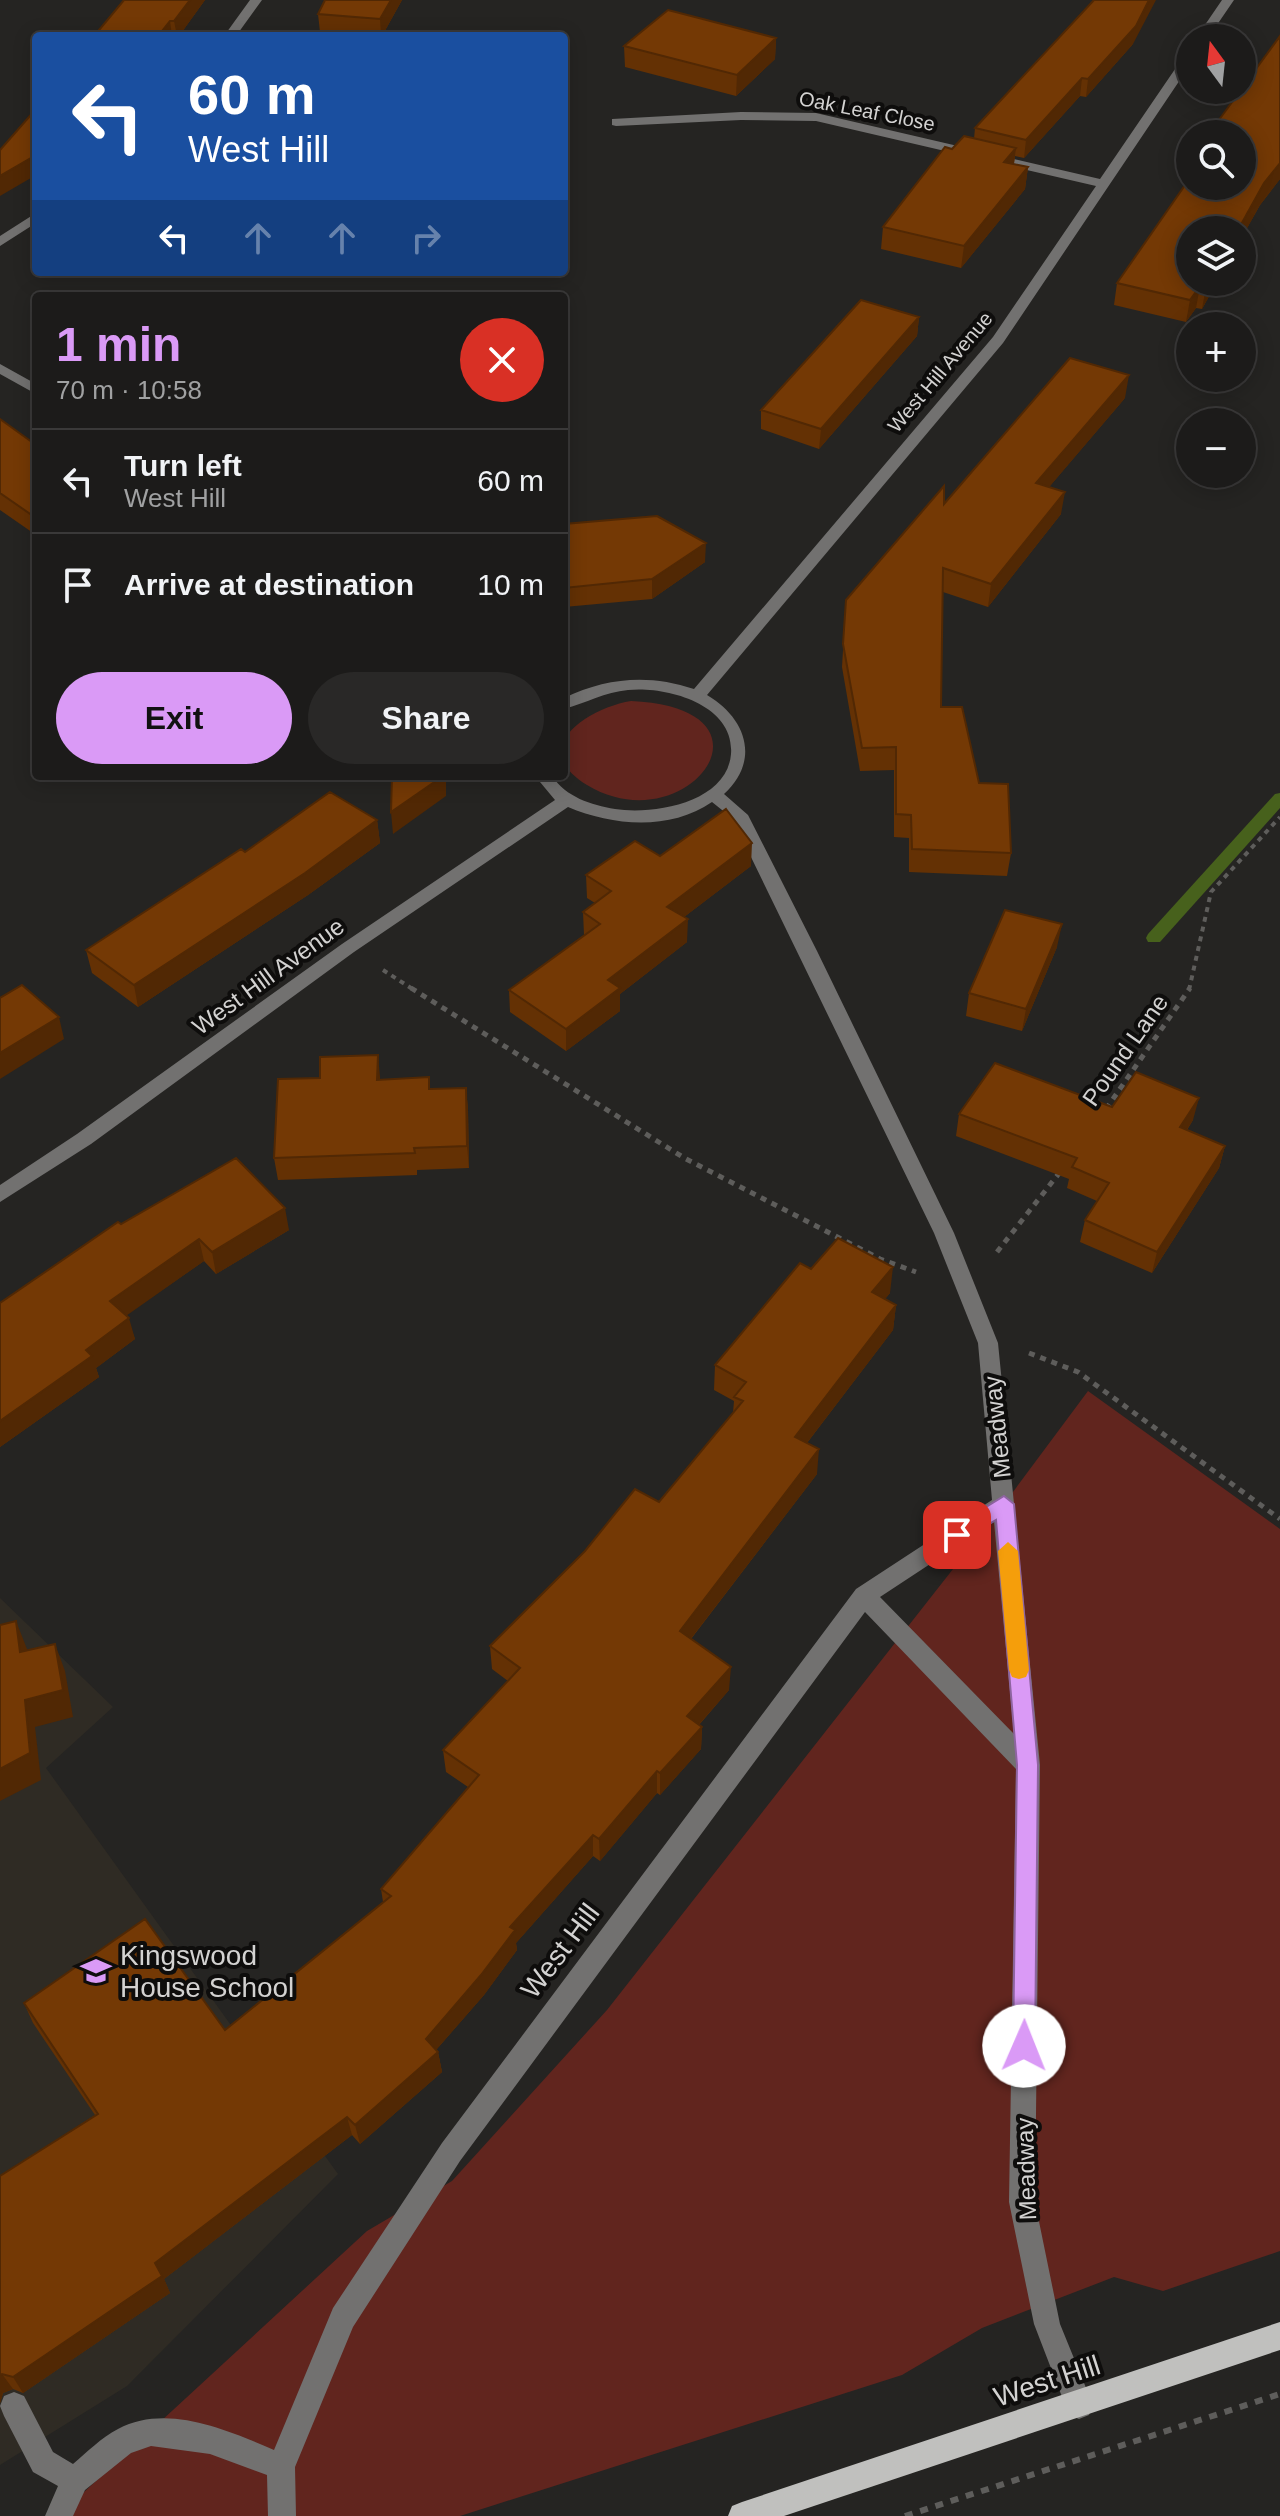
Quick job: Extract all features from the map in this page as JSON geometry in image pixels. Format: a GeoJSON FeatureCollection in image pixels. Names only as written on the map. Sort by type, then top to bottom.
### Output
{"type":"FeatureCollection","features":[{"type":"Feature","properties":{"kind":"main road","name":"West Hill"},"geometry":{"type":"LineString","coordinates":[[742,2516],[1280,2336]]}},
{"type":"Feature","properties":{"kind":"street"},"geometry":{"type":"LineString","coordinates":[[233,32],[256,0]]}},
{"type":"Feature","properties":{"kind":"street"},"geometry":{"type":"LineString","coordinates":[[1212,24],[1228,0]]}},
{"type":"Feature","properties":{"kind":"street","name":"West Hill Avenue"},"geometry":{"type":"LineString","coordinates":[[697,696],[998,340],[1176,77]]}},
{"type":"Feature","properties":{"kind":"street","name":"Oak Leaf Close"},"geometry":{"type":"LineString","coordinates":[[616,122],[780,115],[816,117],[1106,184]]}},
{"type":"Feature","properties":{"kind":"street"},"geometry":{"type":"LineString","coordinates":[[0,242],[32,220]]}},
{"type":"Feature","properties":{"kind":"street"},"geometry":{"type":"LineString","coordinates":[[0,368],[32,388]]}},
{"type":"Feature","properties":{"kind":"street"},"geometry":{"type":"LineString","coordinates":[[547,780],[567,800],[594,811],[626,817],[659,816],[690,808],[715,795],[734,775],[741,753],[737,731],[721,711],[697,696],[670,687],[626,685],[584,693],[568,702]]}},
{"type":"Feature","properties":{"kind":"street","name":"Meadway"},"geometry":{"type":"LineString","coordinates":[[715,795],[739,815],[944,1233],[988,1343],[1028,1765],[1022,2202],[1047,2324],[1079,2405]]}},
{"type":"Feature","properties":{"kind":"street","name":"West Hill Avenue"},"geometry":{"type":"LineString","coordinates":[[0,1195],[84,1139],[348,948],[567,800]]}},
{"type":"Feature","properties":{"kind":"street","name":"West Hill"},"geometry":{"type":"LineString","coordinates":[[282,2516],[281,2467],[343,2318],[451,2152],[864,1596],[1004,1504]]}},
{"type":"Feature","properties":{"kind":"street"},"geometry":{"type":"LineString","coordinates":[[864,1596],[1028,1765]]}},
{"type":"Feature","properties":{"kind":"street"},"geometry":{"type":"LineString","coordinates":[[14,2406],[43,2462],[75,2480]]}},
{"type":"Feature","properties":{"kind":"street"},"geometry":{"type":"LineString","coordinates":[[59,2516],[75,2480],[136,2434],[182,2434],[229,2445],[281,2467]]}},
{"type":"Feature","properties":{"kind":"path","name":"Pound Lane"},"geometry":{"type":"LineString","coordinates":[[1100,1117],[1189,990],[1211,892],[1280,817]]}},
{"type":"Feature","properties":{"kind":"path"},"geometry":{"type":"LineString","coordinates":[[348,948],[686,1159],[880,1259],[967,1290],[1065,1165]]}},
{"type":"Feature","properties":{"kind":"path"},"geometry":{"type":"LineString","coordinates":[[988,1343],[1042,1356],[1078,1372],[1280,1519]]}},
{"type":"Feature","properties":{"kind":"path"},"geometry":{"type":"LineString","coordinates":[[905,2516],[1280,2394]]}},
{"type":"Feature","properties":{"kind":"shaded area"},"geometry":{"type":"Polygon","coordinates":[[[631,701],[679,709],[705,726],[713,746],[706,768],[686,787],[658,798],[624,799],[587,785],[568,768],[568,735],[582,721],[614,705],[631,701]]]}},
{"type":"Feature","properties":{"kind":"shaded area"},"geometry":{"type":"Polygon","coordinates":[[[1088,1391],[1280,1529],[1280,2251],[1163,2291],[1114,2277],[982,2328],[902,2375],[460,2516],[58,2516],[367,2231],[452,2181],[607,2010],[1004,1504],[1088,1391]]]}},
{"type":"Feature","properties":{"kind":"shaded area","name":"Kingswood House School"},"geometry":{"type":"Polygon","coordinates":[[[0,1598],[113,1707],[46,1768],[338,2174],[127,2386],[0,2465],[0,1598]]]}},
{"type":"Feature","properties":{"kind":"building"},"geometry":{"type":"Polygon","coordinates":[[[124,0],[190,0],[161,32],[97,32],[124,0]]]}},
{"type":"Feature","properties":{"kind":"building"},"geometry":{"type":"Polygon","coordinates":[[[325,0],[391,0],[380,19],[318,14],[325,0]]]}},
{"type":"Feature","properties":{"kind":"building"},"geometry":{"type":"Polygon","coordinates":[[[1094,0],[1149,0],[1136,26],[1088,79],[1082,78],[1026,140],[975,128],[1094,0]]]}},
{"type":"Feature","properties":{"kind":"building"},"geometry":{"type":"Polygon","coordinates":[[[668,10],[776,38],[737,75],[624,46],[668,10]]]}},
{"type":"Feature","properties":{"kind":"building"},"geometry":{"type":"Polygon","coordinates":[[[1280,36],[1280,163],[1256,197],[1256,120],[1219,120],[1231,104],[1256,104],[1256,69],[1280,36]]]}},
{"type":"Feature","properties":{"kind":"building"},"geometry":{"type":"Polygon","coordinates":[[[32,114],[32,157],[0,176],[0,150],[32,114]]]}},
{"type":"Feature","properties":{"kind":"building"},"geometry":{"type":"Polygon","coordinates":[[[964,136],[1016,148],[1004,162],[1028,167],[964,246],[883,227],[945,147],[952,149],[964,136]]]}},
{"type":"Feature","properties":{"kind":"building"},"geometry":{"type":"Polygon","coordinates":[[[1176,198],[1255,200],[1246,216],[1176,216],[1176,296],[1193,296],[1190,300],[1117,283],[1176,198]]]}},
{"type":"Feature","properties":{"kind":"building"},"geometry":{"type":"Polygon","coordinates":[[[861,300],[919,317],[821,429],[761,410],[861,300]]]}},
{"type":"Feature","properties":{"kind":"building"},"geometry":{"type":"Polygon","coordinates":[[[1070,358],[1129,375],[1036,483],[1065,492],[991,584],[943,568],[941,707],[962,707],[979,783],[1008,784],[1011,853],[912,849],[911,815],[896,814],[896,747],[862,748],[843,644],[846,600],[944,486],[944,504],[1070,358]]]}},
{"type":"Feature","properties":{"kind":"building"},"geometry":{"type":"Polygon","coordinates":[[[0,419],[32,442],[32,515],[0,493],[0,419]]]}},
{"type":"Feature","properties":{"kind":"building"},"geometry":{"type":"Polygon","coordinates":[[[657,516],[706,543],[652,579],[568,588],[568,524],[657,516]]]}},
{"type":"Feature","properties":{"kind":"building"},"geometry":{"type":"Polygon","coordinates":[[[392,780],[437,780],[391,812],[392,780]]]}},
{"type":"Feature","properties":{"kind":"building"},"geometry":{"type":"Polygon","coordinates":[[[330,792],[377,820],[305,873],[134,985],[86,950],[241,849],[245,852],[330,792]]]}},
{"type":"Feature","properties":{"kind":"building"},"geometry":{"type":"Polygon","coordinates":[[[726,809],[752,843],[667,907],[688,919],[608,980],[620,988],[566,1029],[509,990],[600,924],[583,912],[611,891],[586,875],[635,841],[660,856],[726,809]]]}},
{"type":"Feature","properties":{"kind":"building"},"geometry":{"type":"Polygon","coordinates":[[[1005,910],[1062,924],[1026,1009],[969,993],[1005,910]]]}},
{"type":"Feature","properties":{"kind":"building"},"geometry":{"type":"Polygon","coordinates":[[[22,985],[59,1017],[0,1053],[0,998],[22,985]]]}},
{"type":"Feature","properties":{"kind":"building"},"geometry":{"type":"Polygon","coordinates":[[[378,1055],[377,1080],[429,1077],[429,1089],[466,1088],[467,1146],[414,1148],[415,1153],[274,1158],[278,1079],[320,1078],[320,1057],[378,1055]]]}},
{"type":"Feature","properties":{"kind":"building"},"geometry":{"type":"Polygon","coordinates":[[[995,1063],[1112,1107],[1136,1072],[1199,1098],[1180,1127],[1225,1146],[1157,1252],[1085,1220],[1109,1183],[1072,1167],[1077,1158],[959,1114],[995,1063]]]}},
{"type":"Feature","properties":{"kind":"building"},"geometry":{"type":"Polygon","coordinates":[[[236,1158],[285,1208],[212,1252],[199,1239],[110,1301],[129,1318],[86,1350],[92,1356],[0,1421],[0,1303],[118,1222],[121,1224],[236,1158]]]}},
{"type":"Feature","properties":{"kind":"building"},"geometry":{"type":"Polygon","coordinates":[[[838,1238],[893,1267],[872,1292],[896,1305],[795,1437],[819,1449],[680,1631],[731,1667],[687,1716],[702,1727],[660,1773],[657,1771],[599,1839],[593,1835],[510,1927],[515,1930],[426,2039],[438,2052],[355,2125],[347,2117],[155,2263],[162,2276],[13,2377],[0,2375],[0,2176],[98,2114],[24,2003],[145,1919],[225,2030],[391,1896],[381,1889],[479,1775],[443,1750],[520,1668],[490,1646],[585,1551],[635,1489],[659,1502],[743,1401],[734,1397],[746,1382],[715,1365],[800,1263],[811,1269],[838,1238]]]}},
{"type":"Feature","properties":{"kind":"building"},"geometry":{"type":"Polygon","coordinates":[[[16,1621],[20,1652],[55,1644],[63,1690],[25,1700],[30,1753],[0,1769],[0,1625],[16,1621]]]}},
{"type":"Feature","properties":{"kind":"waterway"},"geometry":{"type":"LineString","coordinates":[[1154,938],[1280,798]]}},
{"type":"Feature","properties":{"kind":"slow traffic"},"geometry":{"type":"LineString","coordinates":[[1008,1551],[1019,1670]]}},
{"type":"Feature","properties":{"kind":"place","name":"Kingswood House School"},"geometry":{"type":"Point","coordinates":[96,1971]}},
{"type":"Feature","properties":{"kind":"route"},"geometry":{"type":"LineString","coordinates":[[957,1535],[1004,1504],[1028,1765],[1024,2046]]}}]}
